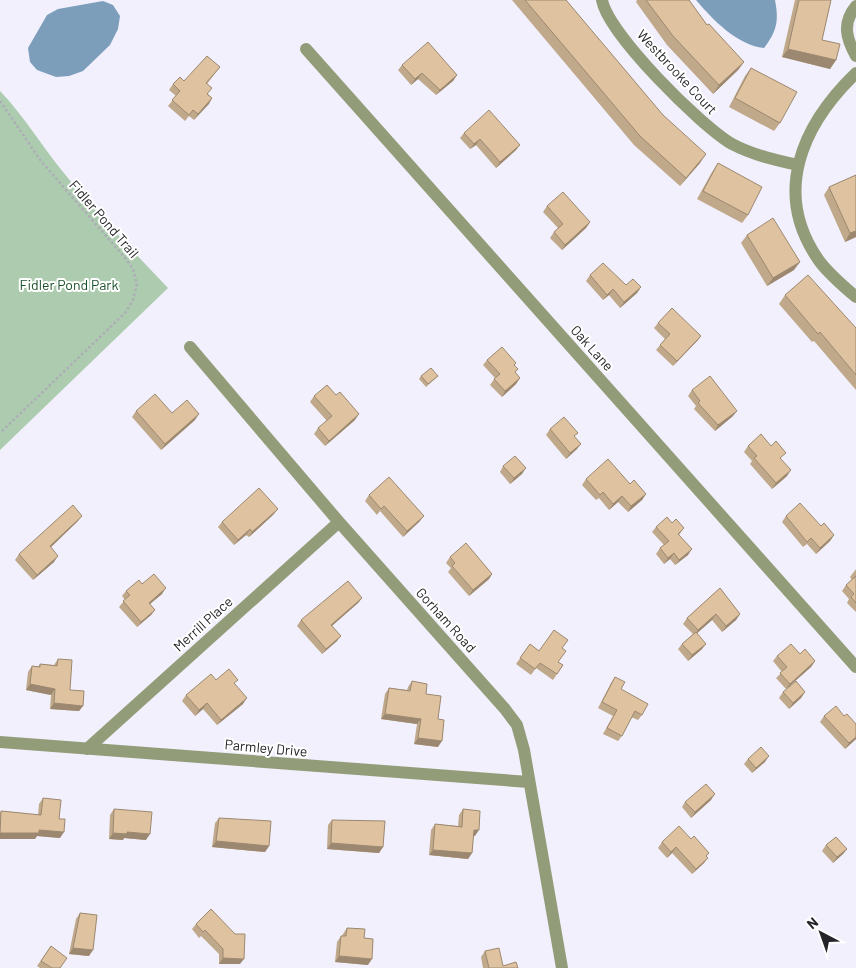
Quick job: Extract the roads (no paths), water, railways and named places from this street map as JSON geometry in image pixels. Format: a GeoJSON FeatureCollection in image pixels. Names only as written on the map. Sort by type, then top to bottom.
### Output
{"type":"FeatureCollection","features":[{"type":"Feature","properties":{"kind":"street","name":"Westbrooke Court"},"geometry":{"type":"LineString","coordinates":[[601,2],[632,48],[710,129],[748,152],[798,165]]}},
{"type":"Feature","properties":{"kind":"street"},"geometry":{"type":"LineString","coordinates":[[856,6],[847,21],[846,30],[847,39],[856,56]]}},
{"type":"Feature","properties":{"kind":"street","name":"Oak Lane"},"geometry":{"type":"LineString","coordinates":[[306,49],[856,667]]}},
{"type":"Feature","properties":{"kind":"street"},"geometry":{"type":"LineString","coordinates":[[856,74],[829,102],[815,121],[802,150],[798,165],[797,199],[804,231],[820,262],[856,296]]}},
{"type":"Feature","properties":{"kind":"street","name":"Gorham Road"},"geometry":{"type":"LineString","coordinates":[[190,348],[339,522],[511,717],[521,737],[562,968]]}},
{"type":"Feature","properties":{"kind":"street","name":"Merrill Place"},"geometry":{"type":"LineString","coordinates":[[87,749],[339,522]]}},
{"type":"Feature","properties":{"kind":"street","name":"Parmley Drive"},"geometry":{"type":"LineString","coordinates":[[0,742],[529,782]]}},
{"type":"Feature","properties":{"kind":"water"},"geometry":{"type":"Polygon","coordinates":[[[696,0],[775,0],[776,26],[764,48],[754,46],[735,37],[726,30],[696,0]]]}},
{"type":"Feature","properties":{"kind":"water"},"geometry":{"type":"Polygon","coordinates":[[[103,1],[113,5],[120,16],[118,29],[110,45],[83,71],[69,76],[56,77],[37,70],[30,62],[28,48],[47,15],[58,9],[103,1]]]}},
{"type":"Feature","properties":{"kind":"park label","name":"Fidler Pond Park"},"geometry":{"type":"Point","coordinates":[69,285]}}]}
